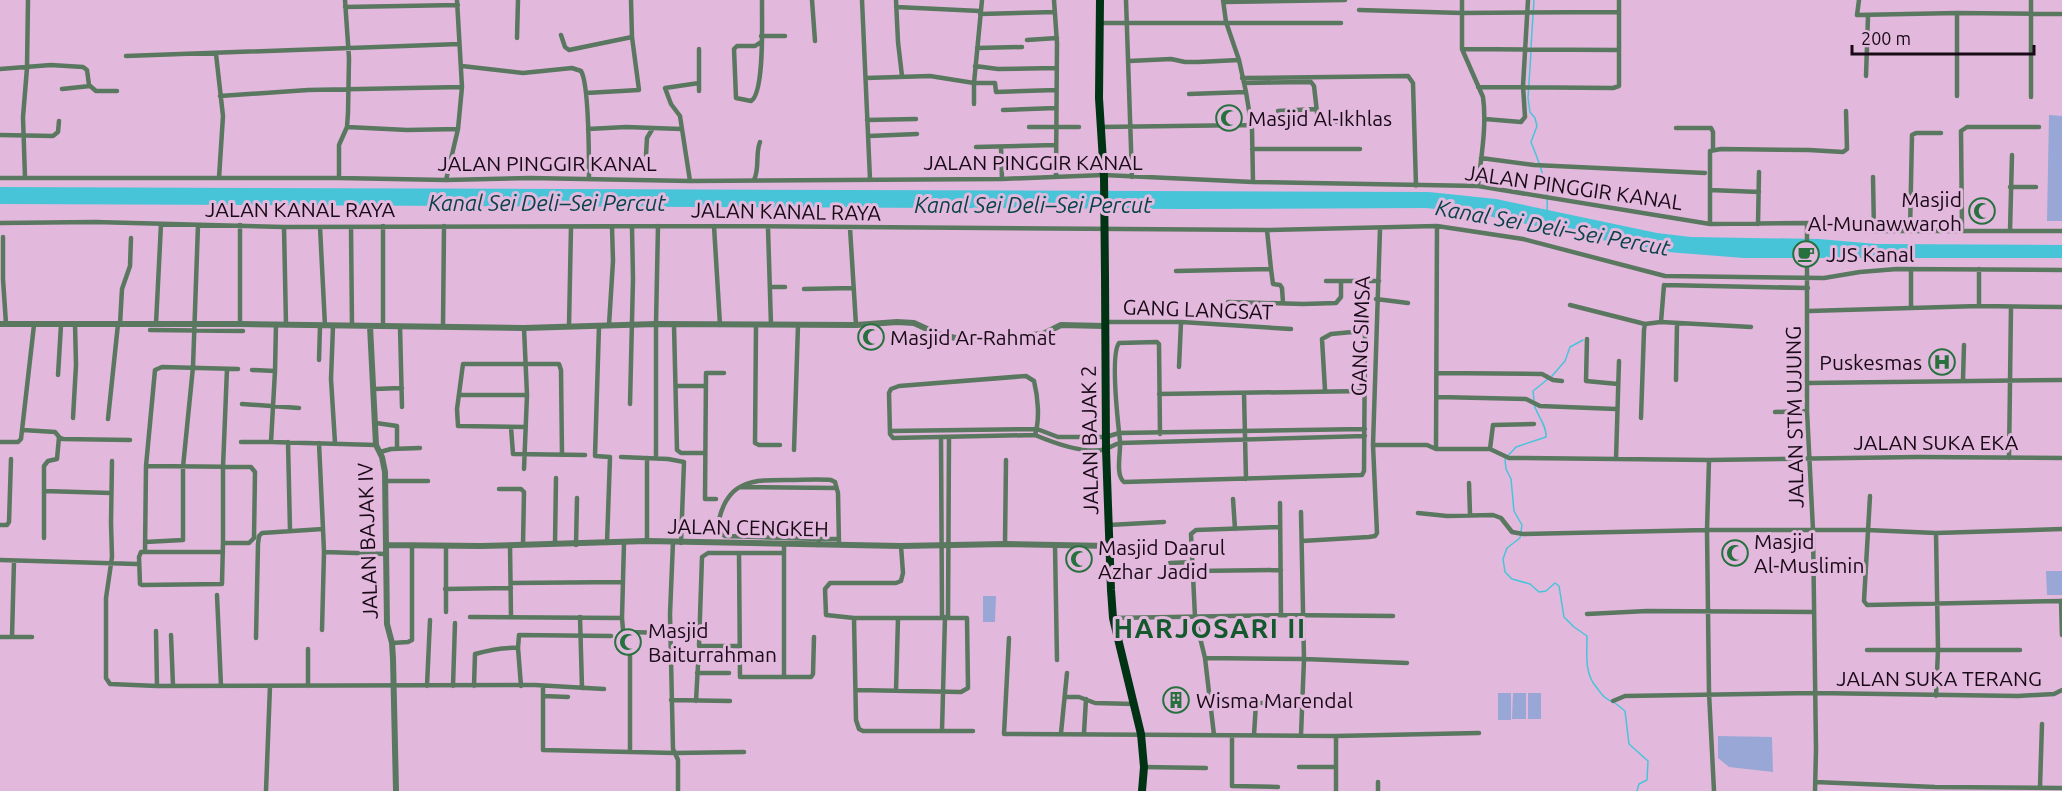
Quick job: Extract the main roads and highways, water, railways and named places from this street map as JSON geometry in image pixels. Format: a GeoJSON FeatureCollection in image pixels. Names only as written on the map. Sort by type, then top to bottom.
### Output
{"type":"FeatureCollection","features":[{"type":"Feature","properties":{"kind":"main road","name":"JALAN BAJAK 2"},"geometry":{"type":"LineString","coordinates":[[1100,0],[1106,449],[1113,618],[1141,734],[1144,767],[1142,791]]}},
{"type":"Feature","properties":{"kind":"water","name":"Kanal Sei Deli–Sei Percut"},"geometry":{"type":"Polygon","coordinates":[[[0,187],[1429,192],[1496,199],[1657,233],[1691,237],[1819,239],[1877,244],[2062,245],[2062,258],[1744,258],[1654,251],[1474,213],[1426,208],[0,204],[0,187]]]}},
{"type":"Feature","properties":{"kind":"waterway"},"geometry":{"type":"LineString","coordinates":[[1531,47],[1534,0]]}},
{"type":"Feature","properties":{"kind":"waterway","name":"Kanal Sei Deli–Sei Percut"},"geometry":{"type":"LineString","coordinates":[[1531,52],[1528,98],[1530,112],[1537,126],[1531,142],[1541,167],[1547,211]]}},
{"type":"Feature","properties":{"kind":"waterway"},"geometry":{"type":"LineString","coordinates":[[1552,376],[1565,361],[1570,347],[1583,340]]}},
{"type":"Feature","properties":{"kind":"waterway"},"geometry":{"type":"LineString","coordinates":[[1534,400],[1533,391],[1548,379]]}},
{"type":"Feature","properties":{"kind":"waterway"},"geometry":{"type":"LineString","coordinates":[[1534,404],[1545,428],[1546,437],[1516,447],[1505,459],[1506,469],[1511,479],[1514,511],[1522,525],[1520,538],[1507,548],[1503,559],[1505,572],[1512,579],[1530,584],[1539,592],[1546,591],[1555,583],[1559,586],[1564,617],[1587,636],[1587,664],[1590,676],[1603,696],[1611,701]]}},
{"type":"Feature","properties":{"kind":"waterway"},"geometry":{"type":"LineString","coordinates":[[1615,703],[1625,711],[1629,744],[1648,761],[1647,780],[1639,784],[1637,791]]}},
{"type":"Feature","properties":{"kind":"place","name":"Masjid Al-Ikhlas"},"geometry":{"type":"Point","coordinates":[1229,118]}},
{"type":"Feature","properties":{"kind":"place","name":"Masjid Al-Munawwaroh"},"geometry":{"type":"Point","coordinates":[1982,211]}},
{"type":"Feature","properties":{"kind":"place","name":"JJS Kanal"},"geometry":{"type":"Point","coordinates":[1806,254]}},
{"type":"Feature","properties":{"kind":"place","name":"Masjid Ar-Rahmat"},"geometry":{"type":"Point","coordinates":[871,337]}},
{"type":"Feature","properties":{"kind":"place","name":"Puskesmas"},"geometry":{"type":"Point","coordinates":[1942,362]}},
{"type":"Feature","properties":{"kind":"place","name":"Masjid Al-Muslimin"},"geometry":{"type":"Point","coordinates":[1735,553]}},
{"type":"Feature","properties":{"kind":"place","name":"Masjid Daarul Azhar Jadid"},"geometry":{"type":"Point","coordinates":[1079,559]}},
{"type":"Feature","properties":{"kind":"place","name":"Masjid Baiturrahman"},"geometry":{"type":"Point","coordinates":[628,642]}},
{"type":"Feature","properties":{"kind":"place","name":"Wisma Marendal"},"geometry":{"type":"Point","coordinates":[1176,700]}},
{"type":"Feature","properties":{"kind":"district","name":"HARJOSARI II"},"geometry":{"type":"Point","coordinates":[1210,628]}}]}
